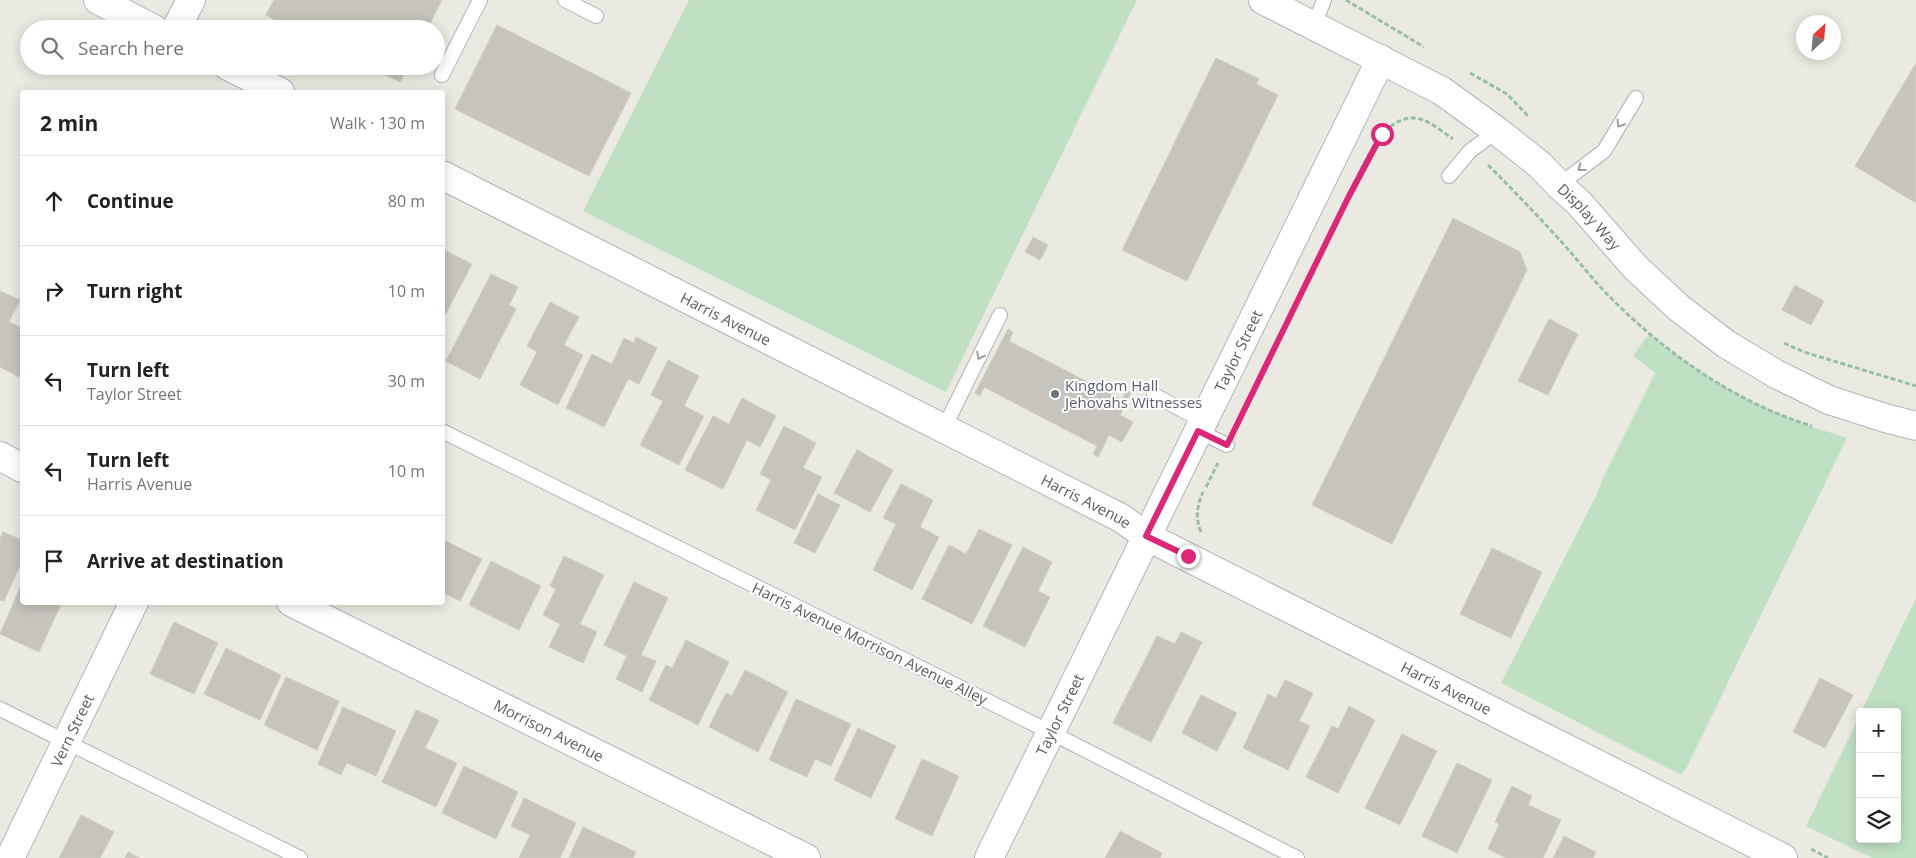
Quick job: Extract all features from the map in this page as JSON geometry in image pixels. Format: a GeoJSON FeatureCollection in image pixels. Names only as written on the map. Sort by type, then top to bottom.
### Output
{"type":"FeatureCollection","features":[{"type":"Feature","properties":{"kind":"street"},"geometry":{"type":"LineString","coordinates":[[98,0],[137,20]]}},
{"type":"Feature","properties":{"kind":"street"},"geometry":{"type":"LineString","coordinates":[[181,20],[191,0]]}},
{"type":"Feature","properties":{"kind":"street","name":"Display Way"},"geometry":{"type":"LineString","coordinates":[[1262,0],[1442,91],[1497,131],[1540,166],[1579,204],[1636,268],[1679,308],[1726,344],[1776,374],[1830,400],[1916,426]]}},
{"type":"Feature","properties":{"kind":"street","name":"Taylor Street"},"geometry":{"type":"LineString","coordinates":[[989,858],[1381,59]]}},
{"type":"Feature","properties":{"kind":"street"},"geometry":{"type":"LineString","coordinates":[[246,75],[276,90]]}},
{"type":"Feature","properties":{"kind":"street","name":"Harris Avenue"},"geometry":{"type":"LineString","coordinates":[[445,177],[1121,518],[1146,536],[1793,852]]}},
{"type":"Feature","properties":{"kind":"street"},"geometry":{"type":"LineString","coordinates":[[0,456],[20,467]]}},
{"type":"Feature","properties":{"kind":"street","name":"Vern Street"},"geometry":{"type":"LineString","coordinates":[[10,858],[133,605]]}},
{"type":"Feature","properties":{"kind":"street","name":"Morrison Avenue"},"geometry":{"type":"LineString","coordinates":[[297,605],[806,858]]}},
{"type":"Feature","properties":{"kind":"lane"},"geometry":{"type":"LineString","coordinates":[[445,69],[480,0]]}},
{"type":"Feature","properties":{"kind":"lane"},"geometry":{"type":"LineString","coordinates":[[565,0],[596,16]]}},
{"type":"Feature","properties":{"kind":"lane"},"geometry":{"type":"LineString","coordinates":[[1314,25],[1324,0]]}},
{"type":"Feature","properties":{"kind":"lane"},"geometry":{"type":"LineString","coordinates":[[1559,185],[1604,151],[1636,98]]}},
{"type":"Feature","properties":{"kind":"lane"},"geometry":{"type":"LineString","coordinates":[[1449,176],[1470,151],[1497,131]]}},
{"type":"Feature","properties":{"kind":"lane"},"geometry":{"type":"LineString","coordinates":[[944,428],[1000,316]]}},
{"type":"Feature","properties":{"kind":"lane"},"geometry":{"type":"LineString","coordinates":[[1154,396],[1227,445]]}},
{"type":"Feature","properties":{"kind":"lane","name":"Harris Avenue Morrison Avenue Alley"},"geometry":{"type":"LineString","coordinates":[[445,432],[1050,732],[1297,858]]}},
{"type":"Feature","properties":{"kind":"lane"},"geometry":{"type":"LineString","coordinates":[[0,708],[300,858]]}},
{"type":"Feature","properties":{"kind":"path"},"geometry":{"type":"LineString","coordinates":[[1346,0],[1426,48]]}},
{"type":"Feature","properties":{"kind":"path"},"geometry":{"type":"LineString","coordinates":[[1466,71],[1507,94],[1532,120]]}},
{"type":"Feature","properties":{"kind":"path"},"geometry":{"type":"LineString","coordinates":[[1348,198],[1382,134],[1404,118],[1423,120],[1485,162],[1512,189],[1604,291],[1649,334],[1673,353],[1720,385],[1779,414],[1815,427]]}},
{"type":"Feature","properties":{"kind":"path"},"geometry":{"type":"LineString","coordinates":[[1204,537],[1198,524],[1197,510],[1202,495],[1339,216]]}},
{"type":"Feature","properties":{"kind":"path"},"geometry":{"type":"LineString","coordinates":[[1779,340],[1804,352],[1916,386]]}},
{"type":"Feature","properties":{"kind":"path"},"geometry":{"type":"LineString","coordinates":[[1793,852],[1828,858]]}},
{"type":"Feature","properties":{"kind":"green space"},"geometry":{"type":"Polygon","coordinates":[[[689,0],[1137,0],[946,392],[583,211],[689,0]]]}},
{"type":"Feature","properties":{"kind":"green space"},"geometry":{"type":"Polygon","coordinates":[[[1649,334],[1719,384],[1757,404],[1809,426],[1847,438],[1687,767],[1681,775],[1501,683],[1596,496],[1655,373],[1633,356],[1649,334]]]}},
{"type":"Feature","properties":{"kind":"green space"},"geometry":{"type":"Polygon","coordinates":[[[1916,598],[1916,858],[1872,858],[1806,826],[1856,723],[1856,843],[1901,843],[1901,708],[1863,708],[1916,598]]]}},
{"type":"Feature","properties":{"kind":"building"},"geometry":{"type":"Polygon","coordinates":[[[274,0],[442,0],[432,20],[276,20],[266,15],[274,0]]]}},
{"type":"Feature","properties":{"kind":"building"},"geometry":{"type":"Polygon","coordinates":[[[497,25],[631,93],[589,176],[455,109],[497,25]]]}},
{"type":"Feature","properties":{"kind":"building"},"geometry":{"type":"Polygon","coordinates":[[[1216,58],[1259,79],[1256,84],[1278,95],[1187,281],[1122,250],[1216,58]]]}},
{"type":"Feature","properties":{"kind":"building"},"geometry":{"type":"Polygon","coordinates":[[[1916,63],[1916,203],[1855,166],[1916,63]]]}},
{"type":"Feature","properties":{"kind":"building"},"geometry":{"type":"Polygon","coordinates":[[[386,75],[404,75],[400,82],[386,75]]]}},
{"type":"Feature","properties":{"kind":"building"},"geometry":{"type":"Polygon","coordinates":[[[1453,218],[1520,252],[1527,270],[1392,544],[1312,505],[1453,218]]]}},
{"type":"Feature","properties":{"kind":"building"},"geometry":{"type":"Polygon","coordinates":[[[1033,237],[1048,245],[1040,260],[1025,252],[1033,237]]]}},
{"type":"Feature","properties":{"kind":"building"},"geometry":{"type":"Polygon","coordinates":[[[445,250],[472,264],[445,315],[445,250]]]}},
{"type":"Feature","properties":{"kind":"building"},"geometry":{"type":"Polygon","coordinates":[[[491,274],[518,287],[509,305],[516,309],[480,379],[446,361],[491,274]]]}},
{"type":"Feature","properties":{"kind":"building"},"geometry":{"type":"Polygon","coordinates":[[[1795,285],[1824,301],[1811,325],[1782,310],[1795,285]]]}},
{"type":"Feature","properties":{"kind":"building"},"geometry":{"type":"Polygon","coordinates":[[[0,291],[20,300],[9,322],[20,327],[19,377],[0,367],[0,291]]]}},
{"type":"Feature","properties":{"kind":"building"},"geometry":{"type":"Polygon","coordinates":[[[550,302],[579,317],[564,345],[583,355],[558,405],[520,385],[537,352],[527,346],[550,302]]]}},
{"type":"Feature","properties":{"kind":"building"},"geometry":{"type":"Polygon","coordinates":[[[1549,319],[1578,334],[1548,395],[1518,381],[1549,319]]]}},
{"type":"Feature","properties":{"kind":"building","name":"Kingdom Hall Jehovahs Witnesses"},"geometry":{"type":"Polygon","coordinates":[[[1008,329],[1013,332],[1009,341],[1122,400],[1126,391],[1131,393],[1120,415],[1133,422],[1122,442],[1109,435],[1098,457],[1093,454],[1097,446],[984,387],[980,396],[975,393],[1008,329]]]}},
{"type":"Feature","properties":{"kind":"building"},"geometry":{"type":"Polygon","coordinates":[[[636,337],[657,348],[639,384],[628,379],[604,427],[566,408],[592,354],[612,364],[624,338],[634,343],[636,337]]]}},
{"type":"Feature","properties":{"kind":"building"},"geometry":{"type":"Polygon","coordinates":[[[668,360],[699,376],[684,406],[704,416],[679,465],[640,445],[663,401],[651,395],[668,360]]]}},
{"type":"Feature","properties":{"kind":"building"},"geometry":{"type":"Polygon","coordinates":[[[742,398],[776,416],[760,447],[747,440],[723,489],[685,470],[713,416],[729,424],[742,398]]]}},
{"type":"Feature","properties":{"kind":"building"},"geometry":{"type":"Polygon","coordinates":[[[784,426],[816,443],[803,468],[822,477],[795,530],[756,510],[771,480],[760,474],[784,426]]]}},
{"type":"Feature","properties":{"kind":"building"},"geometry":{"type":"Polygon","coordinates":[[[857,450],[893,470],[870,512],[834,493],[857,450]]]}},
{"type":"Feature","properties":{"kind":"building"},"geometry":{"type":"Polygon","coordinates":[[[901,484],[933,500],[920,527],[939,537],[912,590],[873,570],[896,524],[883,518],[901,484]]]}},
{"type":"Feature","properties":{"kind":"building"},"geometry":{"type":"Polygon","coordinates":[[[818,494],[840,505],[815,553],[794,543],[818,494]]]}},
{"type":"Feature","properties":{"kind":"building"},"geometry":{"type":"Polygon","coordinates":[[[979,529],[1012,545],[972,624],[922,599],[949,545],[966,554],[979,529]]]}},
{"type":"Feature","properties":{"kind":"building"},"geometry":{"type":"Polygon","coordinates":[[[3,532],[20,539],[20,565],[4,601],[0,600],[0,539],[3,532]]]}},
{"type":"Feature","properties":{"kind":"building"},"geometry":{"type":"Polygon","coordinates":[[[445,540],[482,559],[460,601],[445,594],[445,540]]]}},
{"type":"Feature","properties":{"kind":"building"},"geometry":{"type":"Polygon","coordinates":[[[1023,547],[1052,562],[1038,591],[1050,597],[1025,647],[983,626],[1023,547]]]}},
{"type":"Feature","properties":{"kind":"building"},"geometry":{"type":"Polygon","coordinates":[[[1492,548],[1542,572],[1511,638],[1460,614],[1492,548]]]}},
{"type":"Feature","properties":{"kind":"building"},"geometry":{"type":"Polygon","coordinates":[[[564,556],[604,575],[580,624],[597,632],[583,663],[549,647],[560,624],[543,615],[556,589],[550,586],[564,556]]]}},
{"type":"Feature","properties":{"kind":"building"},"geometry":{"type":"Polygon","coordinates":[[[491,561],[541,586],[519,630],[469,605],[491,561]]]}},
{"type":"Feature","properties":{"kind":"building"},"geometry":{"type":"Polygon","coordinates":[[[634,582],[668,598],[641,655],[656,661],[642,692],[616,679],[627,656],[604,645],[634,582]]]}},
{"type":"Feature","properties":{"kind":"building"},"geometry":{"type":"Polygon","coordinates":[[[20,588],[20,605],[61,605],[39,652],[0,634],[20,588]]]}},
{"type":"Feature","properties":{"kind":"building"},"geometry":{"type":"Polygon","coordinates":[[[174,622],[218,643],[194,694],[150,674],[174,622]]]}},
{"type":"Feature","properties":{"kind":"building"},"geometry":{"type":"Polygon","coordinates":[[[1181,632],[1202,642],[1151,742],[1113,723],[1157,636],[1175,644],[1181,632]]]}},
{"type":"Feature","properties":{"kind":"building"},"geometry":{"type":"Polygon","coordinates":[[[686,640],[729,662],[698,725],[649,700],[666,665],[672,668],[686,640]]]}},
{"type":"Feature","properties":{"kind":"building"},"geometry":{"type":"Polygon","coordinates":[[[226,648],[281,675],[260,720],[204,694],[226,648]]]}},
{"type":"Feature","properties":{"kind":"building"},"geometry":{"type":"Polygon","coordinates":[[[745,670],[788,692],[758,752],[709,727],[726,693],[732,696],[745,670]]]}},
{"type":"Feature","properties":{"kind":"building"},"geometry":{"type":"Polygon","coordinates":[[[286,677],[339,701],[317,750],[264,725],[286,677]]]}},
{"type":"Feature","properties":{"kind":"building"},"geometry":{"type":"Polygon","coordinates":[[[1820,678],[1853,695],[1825,748],[1793,732],[1820,678]]]}},
{"type":"Feature","properties":{"kind":"building"},"geometry":{"type":"Polygon","coordinates":[[[1285,680],[1313,693],[1299,721],[1310,726],[1288,770],[1243,748],[1268,694],[1276,698],[1285,680]]]}},
{"type":"Feature","properties":{"kind":"building"},"geometry":{"type":"Polygon","coordinates":[[[1201,695],[1237,713],[1217,751],[1182,733],[1201,695]]]}},
{"type":"Feature","properties":{"kind":"building"},"geometry":{"type":"Polygon","coordinates":[[[796,699],[851,724],[831,766],[815,759],[807,777],[769,760],[796,699]]]}},
{"type":"Feature","properties":{"kind":"building"},"geometry":{"type":"Polygon","coordinates":[[[1349,706],[1375,720],[1338,793],[1306,777],[1332,726],[1338,729],[1349,706]]]}},
{"type":"Feature","properties":{"kind":"building"},"geometry":{"type":"Polygon","coordinates":[[[343,707],[396,731],[376,776],[347,763],[341,775],[318,764],[343,707]]]}},
{"type":"Feature","properties":{"kind":"building"},"geometry":{"type":"Polygon","coordinates":[[[416,710],[439,720],[425,748],[457,763],[436,807],[382,782],[416,710]]]}},
{"type":"Feature","properties":{"kind":"building"},"geometry":{"type":"Polygon","coordinates":[[[858,728],[896,746],[871,798],[834,780],[858,728]]]}},
{"type":"Feature","properties":{"kind":"building"},"geometry":{"type":"Polygon","coordinates":[[[1402,734],[1437,751],[1400,825],[1365,808],[1402,734]]]}},
{"type":"Feature","properties":{"kind":"building"},"geometry":{"type":"Polygon","coordinates":[[[922,759],[959,776],[932,836],[895,819],[922,759]]]}},
{"type":"Feature","properties":{"kind":"building"},"geometry":{"type":"Polygon","coordinates":[[[1457,763],[1492,780],[1457,853],[1422,836],[1457,763]]]}},
{"type":"Feature","properties":{"kind":"building"},"geometry":{"type":"Polygon","coordinates":[[[464,766],[518,792],[496,839],[442,813],[464,766]]]}},
{"type":"Feature","properties":{"kind":"building"},"geometry":{"type":"Polygon","coordinates":[[[1512,786],[1532,796],[1528,805],[1561,820],[1543,858],[1506,858],[1488,849],[1499,824],[1495,822],[1512,786]]]}},
{"type":"Feature","properties":{"kind":"building"},"geometry":{"type":"Polygon","coordinates":[[[524,798],[576,823],[560,858],[519,858],[530,835],[511,826],[524,798]]]}},
{"type":"Feature","properties":{"kind":"building"},"geometry":{"type":"Polygon","coordinates":[[[81,815],[114,832],[100,858],[59,858],[81,815]]]}},
{"type":"Feature","properties":{"kind":"building"},"geometry":{"type":"Polygon","coordinates":[[[583,827],[636,852],[633,858],[569,858],[583,827]]]}},
{"type":"Feature","properties":{"kind":"building"},"geometry":{"type":"Polygon","coordinates":[[[1120,831],[1162,853],[1160,858],[1105,858],[1120,831]]]}},
{"type":"Feature","properties":{"kind":"building"},"geometry":{"type":"Polygon","coordinates":[[[1564,836],[1596,852],[1593,858],[1553,858],[1564,836]]]}},
{"type":"Feature","properties":{"kind":"building"},"geometry":{"type":"Polygon","coordinates":[[[128,852],[140,858],[125,858],[128,852]]]}},
{"type":"Feature","properties":{"kind":"place","name":"Kingdom Hall Jehovahs Witnesses"},"geometry":{"type":"Point","coordinates":[1055,394]}},
{"type":"Feature","properties":{"kind":"route"},"geometry":{"type":"LineString","coordinates":[[1188,556],[1146,536],[1198,431],[1227,445],[1348,198],[1382,134]]}}]}
